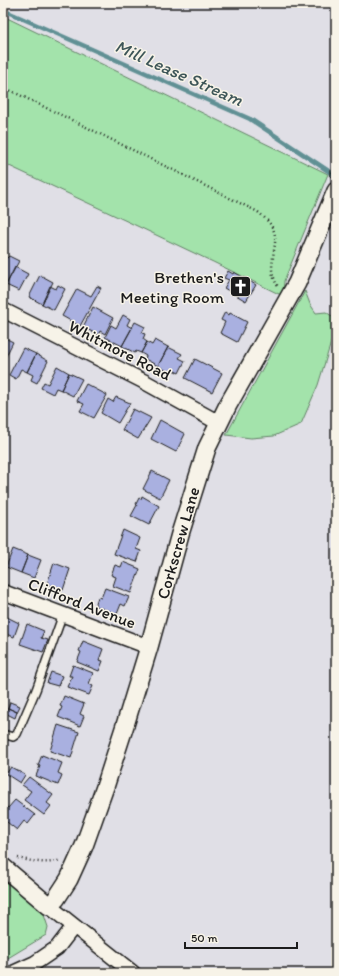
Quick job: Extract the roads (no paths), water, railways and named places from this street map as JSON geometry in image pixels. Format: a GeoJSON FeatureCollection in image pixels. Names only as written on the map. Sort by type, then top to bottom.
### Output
{"type":"FeatureCollection","features":[{"type":"Feature","properties":{"kind":"street","name":"Corkscrew Lane"},"geometry":{"type":"LineString","coordinates":[[49,906],[56,899],[69,879],[84,846],[126,722],[149,647],[199,469],[207,448],[219,423],[292,295],[336,191]]}},
{"type":"Feature","properties":{"kind":"street","name":"Whitmore Road"},"geometry":{"type":"LineString","coordinates":[[3,310],[143,381],[219,423]]}},
{"type":"Feature","properties":{"kind":"street","name":"Clifford Avenue"},"geometry":{"type":"LineString","coordinates":[[3,592],[149,647]]}},
{"type":"Feature","properties":{"kind":"street"},"geometry":{"type":"LineString","coordinates":[[4,868],[133,973]]}},
{"type":"Feature","properties":{"kind":"street"},"geometry":{"type":"LineString","coordinates":[[13,973],[35,963],[57,948],[74,926]]}},
{"type":"Feature","properties":{"kind":"lane"},"geometry":{"type":"LineString","coordinates":[[3,734],[13,737],[17,734],[36,690],[63,614]]}},
{"type":"Feature","properties":{"kind":"waterway","name":"Mill Lease Stream"},"geometry":{"type":"LineString","coordinates":[[3,10],[250,119],[336,176]]}},
{"type":"Feature","properties":{"kind":"place","name":"Brethen's Meeting Room"},"geometry":{"type":"Point","coordinates":[240,287]}}]}
